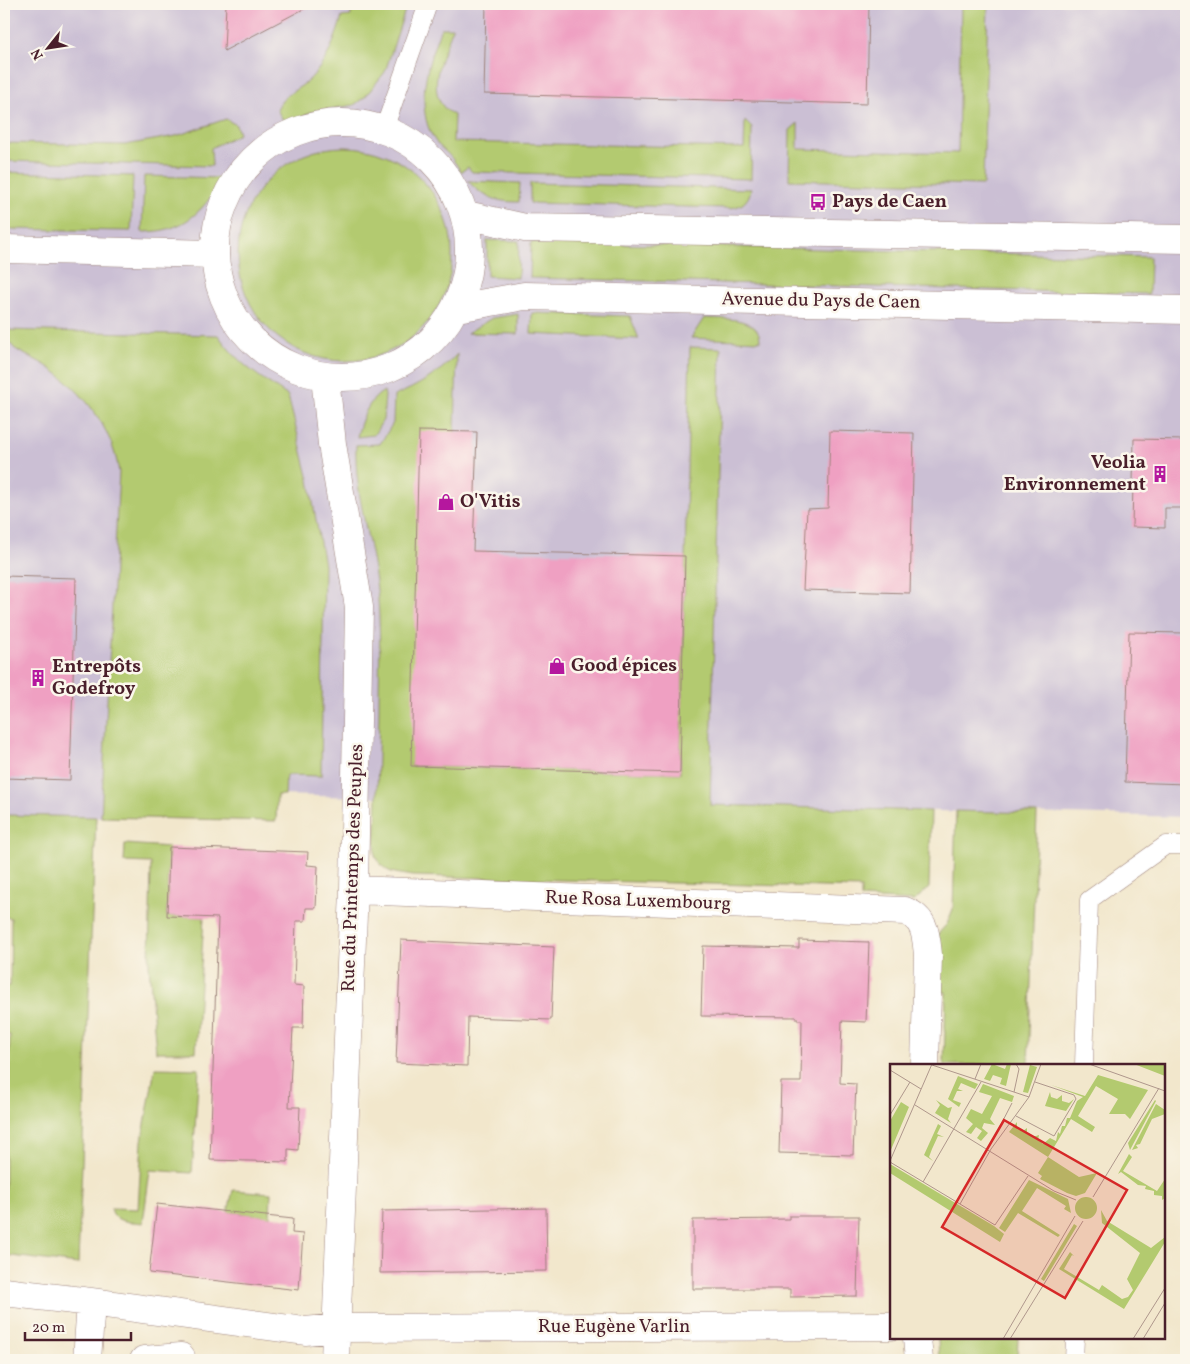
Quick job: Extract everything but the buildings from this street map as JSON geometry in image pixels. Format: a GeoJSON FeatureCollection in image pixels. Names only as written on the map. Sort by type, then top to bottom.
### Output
{"type":"FeatureCollection","features":[{"type":"Feature","properties":{"kind":"street"},"geometry":{"type":"LineString","coordinates":[[344,122],[384,129],[419,147],[447,176],[466,215],[470,262],[457,308],[445,327],[430,344],[399,366],[363,377],[325,377],[290,367],[260,348],[236,321],[224,300],[217,278],[214,254],[220,210],[241,172],[270,144],[305,127],[344,122]]}},
{"type":"Feature","properties":{"kind":"street"},"geometry":{"type":"LineString","coordinates":[[466,215],[525,228],[1186,239]]}},
{"type":"Feature","properties":{"kind":"street"},"geometry":{"type":"LineString","coordinates":[[4,249],[214,254]]}},
{"type":"Feature","properties":{"kind":"street","name":"Avenue du Pays de Caen"},"geometry":{"type":"LineString","coordinates":[[457,308],[524,296],[1186,310]]}},
{"type":"Feature","properties":{"kind":"street","name":"Rue du Printemps des Peuples"},"geometry":{"type":"LineString","coordinates":[[325,377],[332,444],[359,607],[354,890],[335,1360]]}},
{"type":"Feature","properties":{"kind":"street","name":"Rue Rosa Luxembourg"},"geometry":{"type":"LineString","coordinates":[[354,890],[905,911],[914,915],[925,930],[928,955],[924,1064]]}},
{"type":"Feature","properties":{"kind":"street","name":"Rue Eugène Varlin"},"geometry":{"type":"LineString","coordinates":[[4,1292],[305,1331],[337,1328],[890,1326]]}},
{"type":"Feature","properties":{"kind":"street"},"geometry":{"type":"LineString","coordinates":[[87,1360],[91,1302]]}},
{"type":"Feature","properties":{"kind":"street"},"geometry":{"type":"LineString","coordinates":[[917,1339],[920,1360]]}},
{"type":"Feature","properties":{"kind":"street"},"geometry":{"type":"LineString","coordinates":[[144,1360],[181,1357]]}},
{"type":"Feature","properties":{"kind":"lane"},"geometry":{"type":"LineString","coordinates":[[384,129],[428,4]]}},
{"type":"Feature","properties":{"kind":"lane"},"geometry":{"type":"LineString","coordinates":[[1084,1064],[1089,900],[1166,845],[1186,845]]}},
{"type":"Feature","properties":{"kind":"lane"},"geometry":{"type":"LineString","coordinates":[[1074,1360],[1075,1339]]}},
{"type":"Feature","properties":{"kind":"shaded area"},"geometry":{"type":"Polygon","coordinates":[[[4,4],[1186,4],[1186,817],[277,795],[276,821],[4,815],[4,4]]]}},
{"type":"Feature","properties":{"kind":"green space"},"geometry":{"type":"Polygon","coordinates":[[[351,4],[407,4],[385,72],[365,97],[354,105],[312,112],[286,125],[277,110],[279,105],[287,96],[310,79],[326,58],[342,17],[351,16],[351,4]]]}},
{"type":"Feature","properties":{"kind":"green space"},"geometry":{"type":"Polygon","coordinates":[[[961,4],[988,4],[983,185],[789,180],[790,130],[798,123],[798,149],[958,153],[961,4]]]}},
{"type":"Feature","properties":{"kind":"green space"},"geometry":{"type":"Polygon","coordinates":[[[441,28],[453,28],[440,62],[436,86],[438,97],[444,107],[454,115],[453,142],[744,148],[745,121],[752,128],[751,179],[472,172],[468,167],[461,172],[435,141],[428,126],[425,113],[425,84],[432,54],[441,28]]]}},
{"type":"Feature","properties":{"kind":"green space"},"geometry":{"type":"Polygon","coordinates":[[[226,119],[236,125],[239,134],[211,148],[212,166],[4,161],[4,143],[125,145],[176,136],[226,119]]]}},
{"type":"Feature","properties":{"kind":"green space"},"geometry":{"type":"Polygon","coordinates":[[[345,147],[366,149],[386,155],[404,165],[421,178],[434,195],[444,213],[450,233],[452,254],[450,275],[444,295],[434,313],[421,330],[404,343],[386,353],[366,359],[345,361],[324,359],[304,353],[286,343],[269,330],[256,313],[246,295],[240,275],[238,254],[240,233],[246,213],[256,195],[269,178],[286,165],[304,155],[324,149],[345,147]]]}},
{"type":"Feature","properties":{"kind":"green space"},"geometry":{"type":"Polygon","coordinates":[[[4,172],[133,176],[131,231],[4,229],[4,172]]]}},
{"type":"Feature","properties":{"kind":"green space"},"geometry":{"type":"Polygon","coordinates":[[[144,176],[224,178],[208,201],[191,218],[170,228],[142,232],[144,176]]]}},
{"type":"Feature","properties":{"kind":"green space"},"geometry":{"type":"Polygon","coordinates":[[[468,181],[520,183],[519,202],[491,198],[479,191],[468,181]]]}},
{"type":"Feature","properties":{"kind":"green space"},"geometry":{"type":"Polygon","coordinates":[[[530,183],[751,189],[746,201],[736,207],[728,208],[530,203],[530,183]]]}},
{"type":"Feature","properties":{"kind":"green space"},"geometry":{"type":"Polygon","coordinates":[[[487,240],[519,241],[518,278],[487,276],[487,240]]]}},
{"type":"Feature","properties":{"kind":"green space"},"geometry":{"type":"Polygon","coordinates":[[[531,242],[1150,257],[1149,294],[530,278],[531,242]]]}},
{"type":"Feature","properties":{"kind":"green space"},"geometry":{"type":"Polygon","coordinates":[[[532,313],[630,316],[639,339],[531,334],[532,313]]]}},
{"type":"Feature","properties":{"kind":"green space"},"geometry":{"type":"Polygon","coordinates":[[[518,314],[518,334],[467,333],[492,318],[518,314]]]}},
{"type":"Feature","properties":{"kind":"green space"},"geometry":{"type":"Polygon","coordinates":[[[704,318],[729,319],[747,323],[759,333],[760,341],[691,338],[704,318]]]}},
{"type":"Feature","properties":{"kind":"green space"},"geometry":{"type":"Polygon","coordinates":[[[4,330],[218,335],[242,363],[288,396],[309,480],[324,565],[321,776],[286,775],[285,795],[277,795],[276,821],[101,817],[119,472],[110,440],[103,426],[84,399],[48,367],[14,348],[4,337],[4,330]]]}},
{"type":"Feature","properties":{"kind":"green space"},"geometry":{"type":"Polygon","coordinates":[[[690,347],[721,348],[710,805],[931,811],[929,888],[914,901],[861,898],[861,888],[413,876],[390,872],[375,855],[380,641],[376,581],[358,484],[356,445],[380,444],[393,423],[394,396],[428,379],[457,354],[455,432],[411,766],[680,773],[690,347]]]}},
{"type":"Feature","properties":{"kind":"green space"},"geometry":{"type":"Polygon","coordinates":[[[384,391],[383,420],[374,435],[357,437],[369,405],[384,391]]]}},
{"type":"Feature","properties":{"kind":"green space"},"geometry":{"type":"Polygon","coordinates":[[[956,811],[1037,813],[1028,1064],[944,1064],[946,992],[935,992],[938,934],[947,924],[953,909],[956,811]]]}},
{"type":"Feature","properties":{"kind":"green space"},"geometry":{"type":"Polygon","coordinates":[[[4,815],[96,817],[78,1264],[4,1255],[4,1103],[8,1103],[10,1035],[4,1034],[4,986],[10,986],[11,918],[4,917],[4,815]]]}},
{"type":"Feature","properties":{"kind":"green space"},"geometry":{"type":"Polygon","coordinates":[[[125,844],[169,847],[167,916],[204,917],[196,1052],[156,1052],[149,965],[151,863],[124,862],[125,844]]]}},
{"type":"Feature","properties":{"kind":"green space"},"geometry":{"type":"Polygon","coordinates":[[[155,1068],[199,1069],[192,1173],[150,1170],[143,1223],[123,1221],[115,1217],[111,1208],[138,1209],[142,1141],[155,1068]]]}},
{"type":"Feature","properties":{"kind":"green space"},"geometry":{"type":"Polygon","coordinates":[[[233,1190],[271,1193],[270,1217],[228,1212],[233,1190]]]}},
{"type":"Feature","properties":{"kind":"green space"},"geometry":{"type":"Polygon","coordinates":[[[938,1339],[1018,1339],[1017,1360],[939,1360],[938,1339]]]}},
{"type":"Feature","properties":{"kind":"place","name":"Pays de Caen"},"geometry":{"type":"Point","coordinates":[818,202]}},
{"type":"Feature","properties":{"kind":"place","name":"Veolia Environnement"},"geometry":{"type":"Point","coordinates":[1160,474]}},
{"type":"Feature","properties":{"kind":"place","name":"O'Vitis"},"geometry":{"type":"Point","coordinates":[446,502]}},
{"type":"Feature","properties":{"kind":"place","name":"Good épices"},"geometry":{"type":"Point","coordinates":[557,666]}},
{"type":"Feature","properties":{"kind":"place","name":"Entrepôts Godefroy"},"geometry":{"type":"Point","coordinates":[38,678]}}]}
